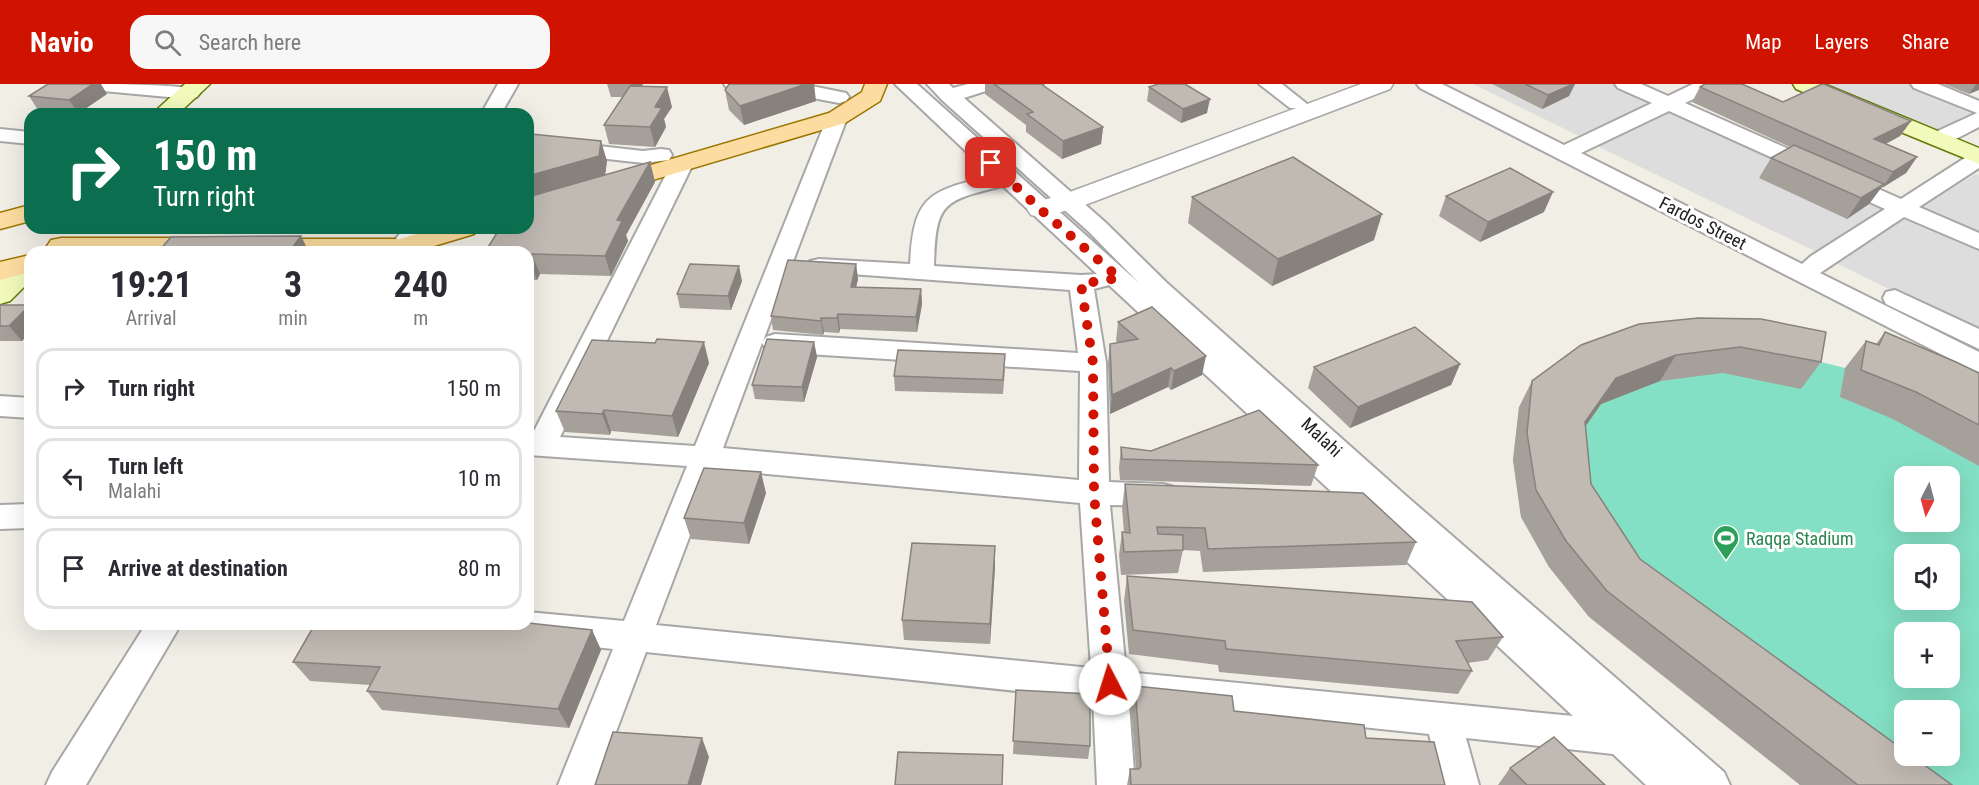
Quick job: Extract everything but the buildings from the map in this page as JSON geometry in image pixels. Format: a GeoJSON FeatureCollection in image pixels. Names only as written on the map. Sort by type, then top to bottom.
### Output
{"type":"FeatureCollection","features":[{"type":"Feature","properties":{"kind":"main road"},"geometry":{"type":"LineString","coordinates":[[534,194],[672,159],[756,134],[840,99],[872,96],[876,84]]}},
{"type":"Feature","properties":{"kind":"main road"},"geometry":{"type":"LineString","coordinates":[[1804,84],[1979,158]]}},
{"type":"Feature","properties":{"kind":"main road"},"geometry":{"type":"LineString","coordinates":[[534,207],[672,159]]}},
{"type":"Feature","properties":{"kind":"main road"},"geometry":{"type":"LineString","coordinates":[[0,221],[24,215]]}},
{"type":"Feature","properties":{"kind":"main road"},"geometry":{"type":"LineString","coordinates":[[62,242],[247,242],[410,237],[428,234]]}},
{"type":"Feature","properties":{"kind":"main road"},"geometry":{"type":"LineString","coordinates":[[0,271],[24,265]]}},
{"type":"Feature","properties":{"kind":"main road"},"geometry":{"type":"LineString","coordinates":[[0,295],[24,270]]}},
{"type":"Feature","properties":{"kind":"street"},"geometry":{"type":"LineString","coordinates":[[92,84],[180,103]]}},
{"type":"Feature","properties":{"kind":"street"},"geometry":{"type":"LineString","coordinates":[[494,108],[508,84]]}},
{"type":"Feature","properties":{"kind":"street"},"geometry":{"type":"LineString","coordinates":[[577,785],[780,264],[840,99],[792,88],[734,84]]}},
{"type":"Feature","properties":{"kind":"street","name":"Malahi"},"geometry":{"type":"LineString","coordinates":[[905,84],[1038,193],[1097,227],[1158,288],[1393,502],[1711,785]]}},
{"type":"Feature","properties":{"kind":"street"},"geometry":{"type":"LineString","coordinates":[[943,90],[988,84]]}},
{"type":"Feature","properties":{"kind":"street"},"geometry":{"type":"LineString","coordinates":[[1269,84],[1297,104]]}},
{"type":"Feature","properties":{"kind":"street"},"geometry":{"type":"LineString","coordinates":[[1038,193],[1349,84]]}},
{"type":"Feature","properties":{"kind":"street"},"geometry":{"type":"LineString","coordinates":[[921,273],[926,219],[930,208],[942,197],[1038,193],[1382,84]]}},
{"type":"Feature","properties":{"kind":"street","name":"Fardos Street"},"geometry":{"type":"LineString","coordinates":[[1426,84],[1573,148]]}},
{"type":"Feature","properties":{"kind":"street","name":"Fardos Street"},"geometry":{"type":"LineString","coordinates":[[1456,84],[1573,148],[1812,268],[1979,363]]}},
{"type":"Feature","properties":{"kind":"street"},"geometry":{"type":"LineString","coordinates":[[1625,84],[1979,242]]}},
{"type":"Feature","properties":{"kind":"street"},"geometry":{"type":"LineString","coordinates":[[1573,148],[1709,84]]}},
{"type":"Feature","properties":{"kind":"street"},"geometry":{"type":"LineString","coordinates":[[1921,84],[1979,108]]}},
{"type":"Feature","properties":{"kind":"street","name":"Malahi"},"geometry":{"type":"LineString","coordinates":[[943,90],[1119,278],[1673,785]]}},
{"type":"Feature","properties":{"kind":"street"},"geometry":{"type":"LineString","coordinates":[[1936,140],[1979,119]]}},
{"type":"Feature","properties":{"kind":"street"},"geometry":{"type":"LineString","coordinates":[[0,135],[24,137]]}},
{"type":"Feature","properties":{"kind":"street"},"geometry":{"type":"LineString","coordinates":[[534,145],[672,159],[535,445],[704,457],[1094,493],[1188,496]]}},
{"type":"Feature","properties":{"kind":"street"},"geometry":{"type":"LineString","coordinates":[[1812,268],[1979,158]]}},
{"type":"Feature","properties":{"kind":"street"},"geometry":{"type":"LineString","coordinates":[[780,264],[1081,284],[1119,278]]}},
{"type":"Feature","properties":{"kind":"street","name":"Fardos Street"},"geometry":{"type":"LineString","coordinates":[[1812,268],[1979,340]]}},
{"type":"Feature","properties":{"kind":"street"},"geometry":{"type":"LineString","coordinates":[[1081,284],[1093,363],[1094,493],[1116,785]]}},
{"type":"Feature","properties":{"kind":"street"},"geometry":{"type":"LineString","coordinates":[[749,342],[1093,363]]}},
{"type":"Feature","properties":{"kind":"street"},"geometry":{"type":"LineString","coordinates":[[0,406],[24,408]]}},
{"type":"Feature","properties":{"kind":"street"},"geometry":{"type":"LineString","coordinates":[[1317,500],[1340,501],[1357,496]]}},
{"type":"Feature","properties":{"kind":"street"},"geometry":{"type":"LineString","coordinates":[[534,626],[1622,738]]}},
{"type":"Feature","properties":{"kind":"street"},"geometry":{"type":"LineString","coordinates":[[65,785],[160,630]]}},
{"type":"Feature","properties":{"kind":"street"},"geometry":{"type":"LineString","coordinates":[[1444,721],[1460,785]]}},
{"type":"Feature","properties":{"kind":"shaded area"},"geometry":{"type":"Polygon","coordinates":[[[1473,84],[1614,84],[1655,103],[1579,136],[1473,84]]]}},
{"type":"Feature","properties":{"kind":"shaded area"},"geometry":{"type":"Polygon","coordinates":[[[1811,84],[1912,84],[1979,111],[1930,137],[1811,84]]]}},
{"type":"Feature","properties":{"kind":"shaded area"},"geometry":{"type":"Polygon","coordinates":[[[1668,110],[1891,207],[1815,251],[1597,146],[1668,110]]]}},
{"type":"Feature","properties":{"kind":"shaded area"},"geometry":{"type":"Polygon","coordinates":[[[1976,174],[1979,175],[1979,236],[1917,209],[1976,174]]]}},
{"type":"Feature","properties":{"kind":"shaded area"},"geometry":{"type":"Polygon","coordinates":[[[1909,215],[1979,247],[1979,333],[1834,262],[1909,215]]]}},
{"type":"Feature","properties":{"kind":"green space","name":"Raqqa Stadium"},"geometry":{"type":"Polygon","coordinates":[[[1809,359],[1857,371],[1979,413],[1979,785],[1800,785],[1549,567],[1521,517],[1513,460],[1519,407],[1567,372],[1809,359]]]}},
{"type":"Feature","properties":{"kind":"place","name":"Raqqa Stadium"},"geometry":{"type":"Point","coordinates":[1726,561]}},
{"type":"Feature","properties":{"kind":"route"},"geometry":{"type":"LineString","coordinates":[[991,163],[1119,278],[1081,284],[1093,363],[1094,493],[1110,684]]}}]}
